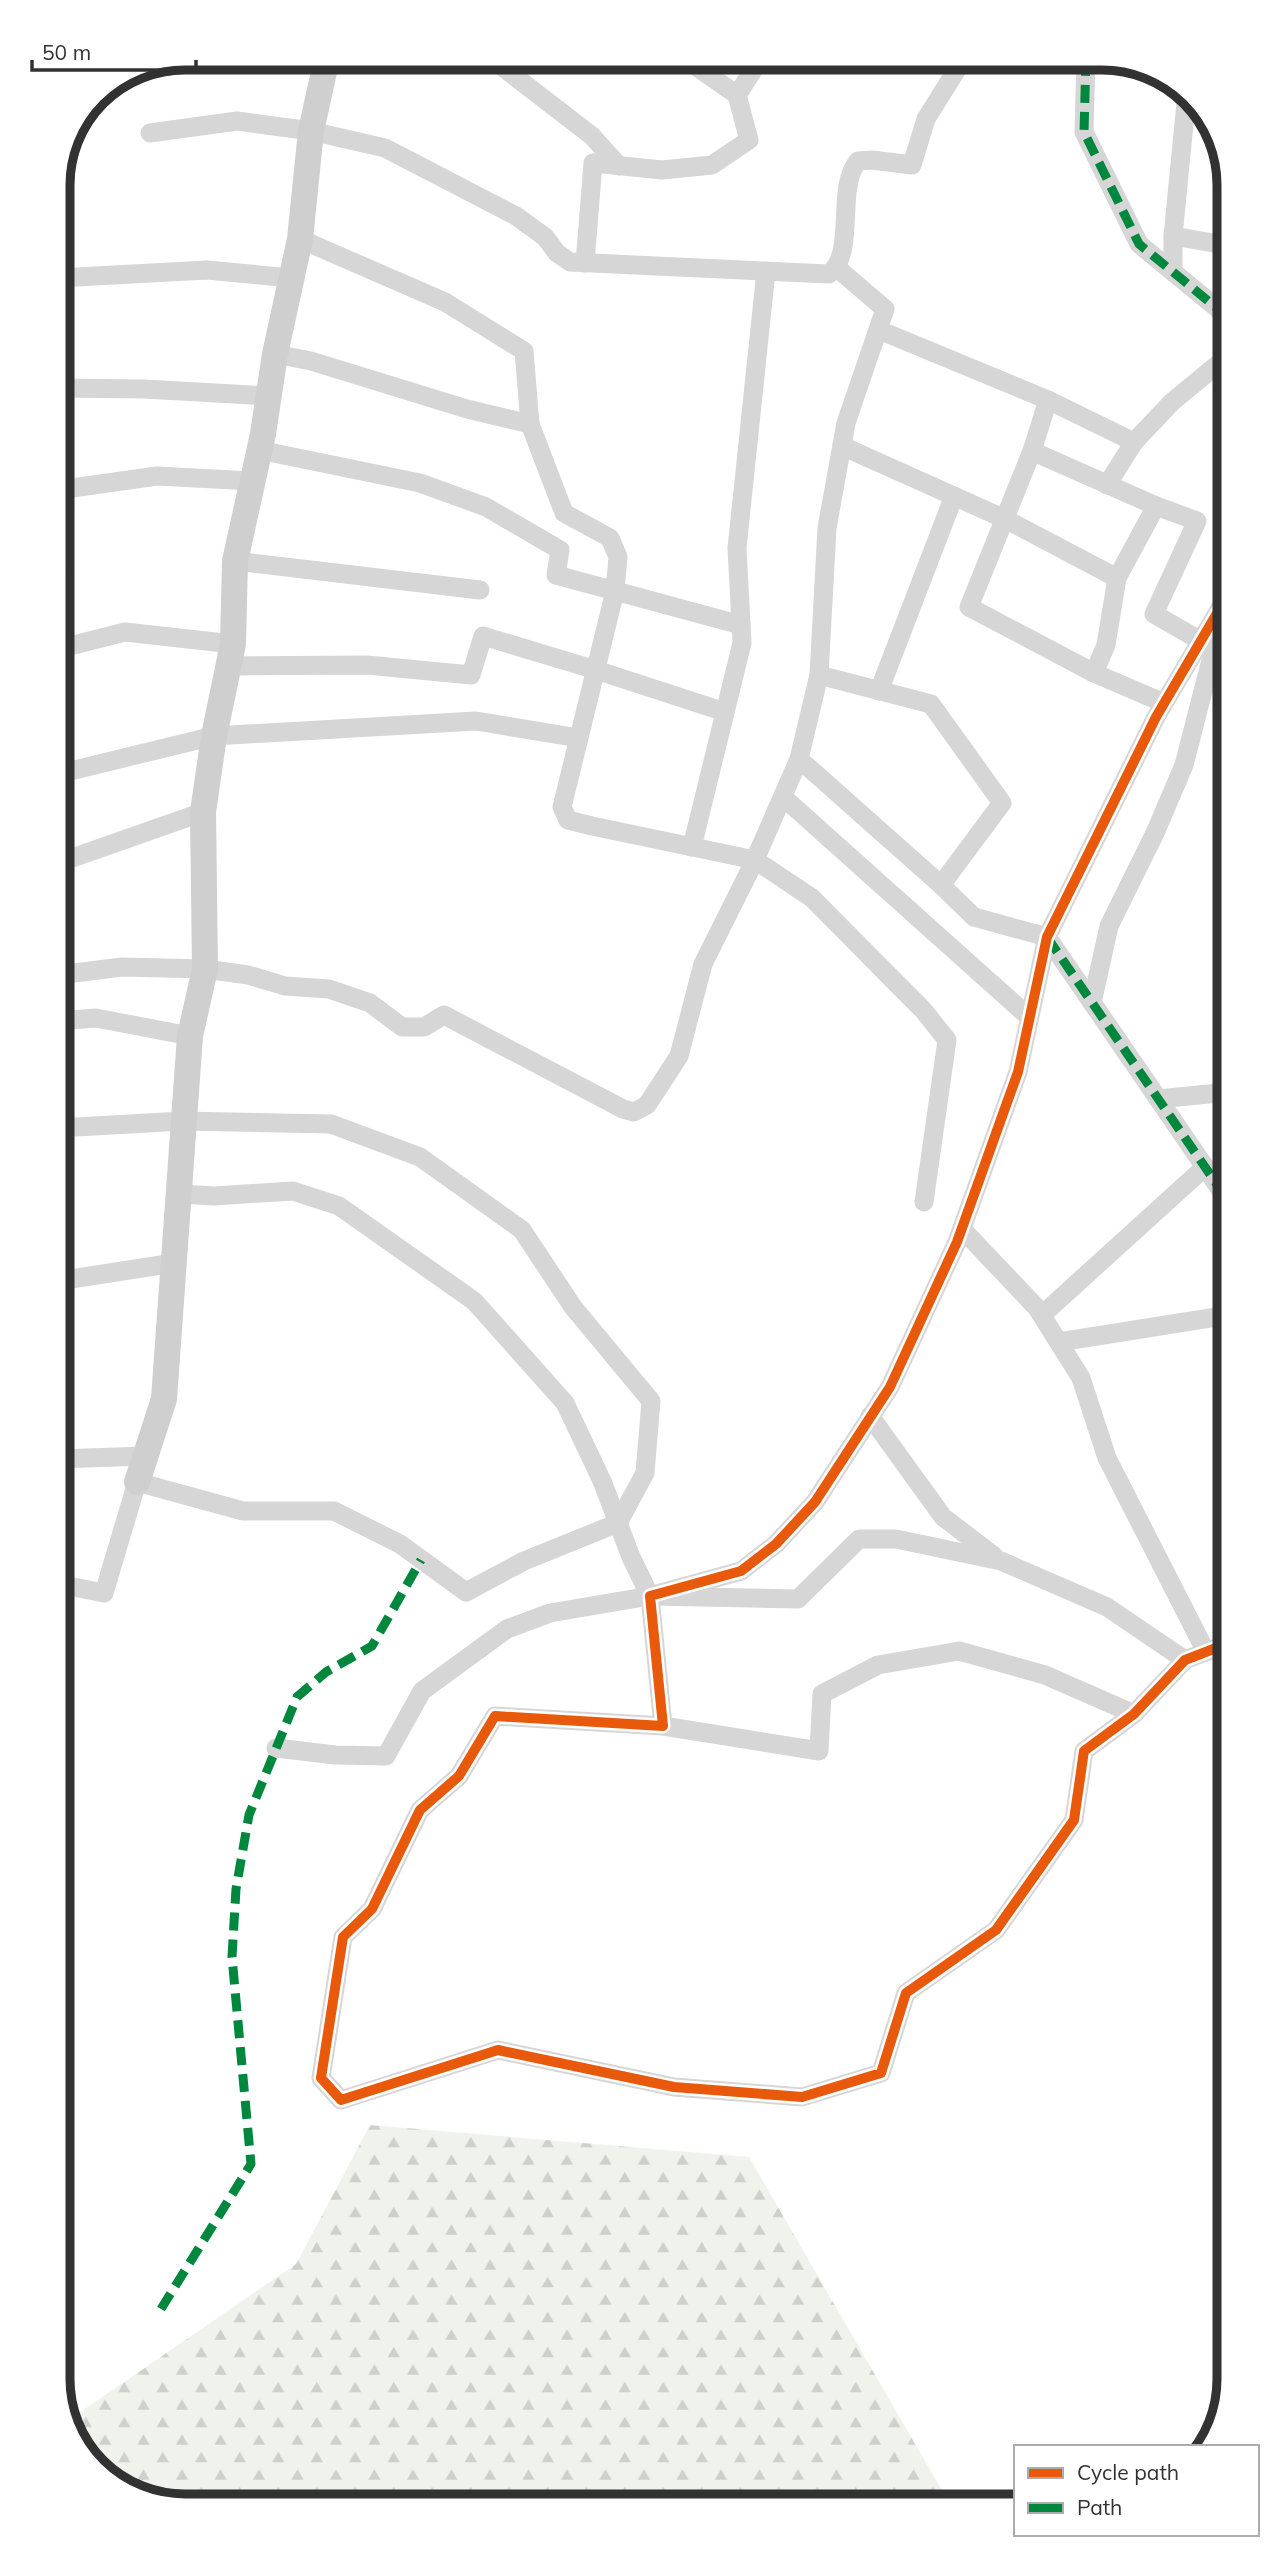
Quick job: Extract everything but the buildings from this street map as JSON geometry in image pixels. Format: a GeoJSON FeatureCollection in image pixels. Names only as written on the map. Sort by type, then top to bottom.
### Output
{"type":"FeatureCollection","features":[{"type":"Feature","properties":{"kind":"street"},"geometry":{"type":"LineString","coordinates":[[70,1586],[104,1593],[163,1399],[190,1036],[205,969],[203,812],[214,736],[231,655],[235,561],[300,239],[311,131],[324,70]]}},
{"type":"Feature","properties":{"kind":"street"},"geometry":{"type":"LineString","coordinates":[[507,70],[592,136],[619,166]]}},
{"type":"Feature","properties":{"kind":"street"},"geometry":{"type":"LineString","coordinates":[[585,263],[593,163],[662,170],[712,165],[749,141],[737,94],[702,70]]}},
{"type":"Feature","properties":{"kind":"street"},"geometry":{"type":"LineString","coordinates":[[737,94],[753,70]]}},
{"type":"Feature","properties":{"kind":"street"},"geometry":{"type":"LineString","coordinates":[[150,133],[237,121],[311,131],[385,148],[516,216],[545,237],[557,253],[570,262],[829,274],[837,268],[846,224],[849,172],[858,161],[912,165],[926,119],[957,70]]}},
{"type":"Feature","properties":{"kind":"street"},"geometry":{"type":"LineString","coordinates":[[1086,70],[1084,132],[1139,244],[1217,308]]}},
{"type":"Feature","properties":{"kind":"street"},"geometry":{"type":"LineString","coordinates":[[1173,272],[1173,236],[1186,106]]}},
{"type":"Feature","properties":{"kind":"street"},"geometry":{"type":"LineString","coordinates":[[1173,236],[1217,244]]}},
{"type":"Feature","properties":{"kind":"street"},"geometry":{"type":"LineString","coordinates":[[300,239],[445,302],[524,351],[530,424],[564,513],[610,538],[618,557],[615,591],[562,807],[569,820],[755,860],[812,898],[923,1011],[947,1040],[924,1202]]}},
{"type":"Feature","properties":{"kind":"street"},"geometry":{"type":"LineString","coordinates":[[70,974],[122,967],[205,969],[248,975],[285,986],[329,989],[370,1003],[402,1027],[424,1027],[444,1015],[623,1109],[634,1112],[647,1105],[679,1056],[703,964],[755,860],[799,760],[820,675],[827,528],[846,424],[886,309],[837,268]]}},
{"type":"Feature","properties":{"kind":"street"},"geometry":{"type":"LineString","coordinates":[[70,277],[207,270],[291,278]]}},
{"type":"Feature","properties":{"kind":"street"},"geometry":{"type":"LineString","coordinates":[[692,847],[742,643],[737,548],[766,271]]}},
{"type":"Feature","properties":{"kind":"street"},"geometry":{"type":"LineString","coordinates":[[879,330],[1048,400],[1134,442]]}},
{"type":"Feature","properties":{"kind":"street"},"geometry":{"type":"LineString","coordinates":[[275,354],[311,361],[467,409],[530,424]]}},
{"type":"Feature","properties":{"kind":"street"},"geometry":{"type":"LineString","coordinates":[[1107,485],[1134,442],[1172,402],[1217,365]]}},
{"type":"Feature","properties":{"kind":"street"},"geometry":{"type":"LineString","coordinates":[[70,388],[268,396]]}},
{"type":"Feature","properties":{"kind":"street"},"geometry":{"type":"LineString","coordinates":[[1048,400],[1032,451],[969,607],[1094,673],[1164,703]]}},
{"type":"Feature","properties":{"kind":"street"},"geometry":{"type":"LineString","coordinates":[[842,446],[1005,519],[1117,578]]}},
{"type":"Feature","properties":{"kind":"street"},"geometry":{"type":"LineString","coordinates":[[259,450],[420,483],[486,507],[560,550],[556,575],[741,625]]}},
{"type":"Feature","properties":{"kind":"street"},"geometry":{"type":"LineString","coordinates":[[1032,451],[1156,506],[1197,521],[1154,614],[1201,641]]}},
{"type":"Feature","properties":{"kind":"street"},"geometry":{"type":"LineString","coordinates":[[70,487],[157,476],[253,481]]}},
{"type":"Feature","properties":{"kind":"street"},"geometry":{"type":"LineString","coordinates":[[879,691],[954,496]]}},
{"type":"Feature","properties":{"kind":"street"},"geometry":{"type":"LineString","coordinates":[[1094,673],[1106,645],[1117,578],[1156,506]]}},
{"type":"Feature","properties":{"kind":"street"},"geometry":{"type":"LineString","coordinates":[[235,561],[480,590]]}},
{"type":"Feature","properties":{"kind":"street"},"geometry":{"type":"LineString","coordinates":[[276,1748],[335,1755],[386,1756],[422,1691],[507,1629],[550,1613],[650,1596],[741,1571],[776,1544],[815,1502],[890,1387],[962,1229],[1018,1072],[1047,937],[1164,703],[1217,615]]}},
{"type":"Feature","properties":{"kind":"street"},"geometry":{"type":"LineString","coordinates":[[70,646],[125,632],[231,655],[471,676],[483,636],[725,712]]}},
{"type":"Feature","properties":{"kind":"street"},"geometry":{"type":"LineString","coordinates":[[1092,1003],[1109,926],[1155,833],[1184,765],[1217,641]]}},
{"type":"Feature","properties":{"kind":"street"},"geometry":{"type":"LineString","coordinates":[[820,675],[931,704],[1002,803],[941,885]]}},
{"type":"Feature","properties":{"kind":"street"},"geometry":{"type":"LineString","coordinates":[[70,771],[214,736],[476,721],[579,738]]}},
{"type":"Feature","properties":{"kind":"street"},"geometry":{"type":"LineString","coordinates":[[799,760],[974,917],[1047,937],[1217,1184]]}},
{"type":"Feature","properties":{"kind":"street"},"geometry":{"type":"LineString","coordinates":[[783,797],[1029,1017]]}},
{"type":"Feature","properties":{"kind":"street"},"geometry":{"type":"LineString","coordinates":[[70,859],[203,812]]}},
{"type":"Feature","properties":{"kind":"street"},"geometry":{"type":"LineString","coordinates":[[70,1020],[96,1018],[190,1036]]}},
{"type":"Feature","properties":{"kind":"street"},"geometry":{"type":"LineString","coordinates":[[1158,1099],[1217,1093]]}},
{"type":"Feature","properties":{"kind":"street"},"geometry":{"type":"LineString","coordinates":[[70,1127],[183,1121],[331,1124],[421,1157],[522,1230],[573,1307],[651,1401],[646,1473],[618,1524],[524,1561],[466,1592],[400,1544],[334,1511],[243,1511],[137,1482]]}},
{"type":"Feature","properties":{"kind":"street"},"geometry":{"type":"LineString","coordinates":[[1042,1315],[1205,1167]]}},
{"type":"Feature","properties":{"kind":"street"},"geometry":{"type":"LineString","coordinates":[[180,1194],[214,1196],[293,1191],[339,1206],[474,1301],[565,1403],[602,1481],[650,1596],[663,1726]]}},
{"type":"Feature","properties":{"kind":"street"},"geometry":{"type":"LineString","coordinates":[[962,1229],[1042,1315],[1081,1378],[1107,1458],[1206,1652]]}},
{"type":"Feature","properties":{"kind":"street"},"geometry":{"type":"LineString","coordinates":[[70,1279],[174,1264]]}},
{"type":"Feature","properties":{"kind":"street"},"geometry":{"type":"LineString","coordinates":[[1059,1342],[1217,1317]]}},
{"type":"Feature","properties":{"kind":"street"},"geometry":{"type":"LineString","coordinates":[[870,1416],[943,1517],[1001,1561]]}},
{"type":"Feature","properties":{"kind":"street"},"geometry":{"type":"LineString","coordinates":[[70,1459],[145,1456]]}},
{"type":"Feature","properties":{"kind":"street"},"geometry":{"type":"LineString","coordinates":[[650,1596],[798,1599],[859,1539],[896,1539],[1001,1561],[1107,1607],[1185,1660]]}},
{"type":"Feature","properties":{"kind":"street"},"geometry":{"type":"LineString","coordinates":[[1134,1714],[1045,1675],[959,1651],[878,1665],[822,1695],[819,1751],[663,1726],[495,1716],[459,1776],[420,1810],[372,1909],[343,1937],[321,2078],[341,2100],[498,2050],[674,2087],[802,2097],[881,2073],[906,1993],[996,1930],[1074,1820],[1084,1751],[1134,1714],[1185,1660],[1217,1648]]}},
{"type":"Feature","properties":{"kind":"green space"},"geometry":{"type":"Polygon","coordinates":[[[370,2125],[749,2157],[944,2494],[177,2494],[162,2492],[127,2479],[104,2460],[85,2437],[76,2415],[296,2264],[370,2125]]]}},
{"type":"Feature","properties":{"kind":"marked path"},"geometry":{"type":"LineString","coordinates":[[1086,70],[1084,132],[1139,244],[1217,308]]}},
{"type":"Feature","properties":{"kind":"marked path"},"geometry":{"type":"LineString","coordinates":[[1047,937],[1217,1185]]}},
{"type":"Feature","properties":{"kind":"marked path"},"geometry":{"type":"LineString","coordinates":[[161,2309],[251,2164],[232,1957],[236,1889],[249,1815],[297,1697],[326,1672],[372,1646],[421,1560]]}},
{"type":"Feature","properties":{"kind":"cycle path"},"geometry":{"type":"LineString","coordinates":[[1217,613],[1156,717],[1047,937],[1018,1072],[957,1242],[890,1387],[815,1502],[776,1544],[741,1571],[650,1596],[663,1726],[495,1716],[459,1776],[420,1810],[372,1909],[343,1937],[321,2078],[341,2100],[498,2050],[674,2087],[802,2097],[881,2073],[906,1993],[996,1930],[1074,1820],[1084,1751],[1134,1714],[1185,1660],[1217,1648]]}}]}
